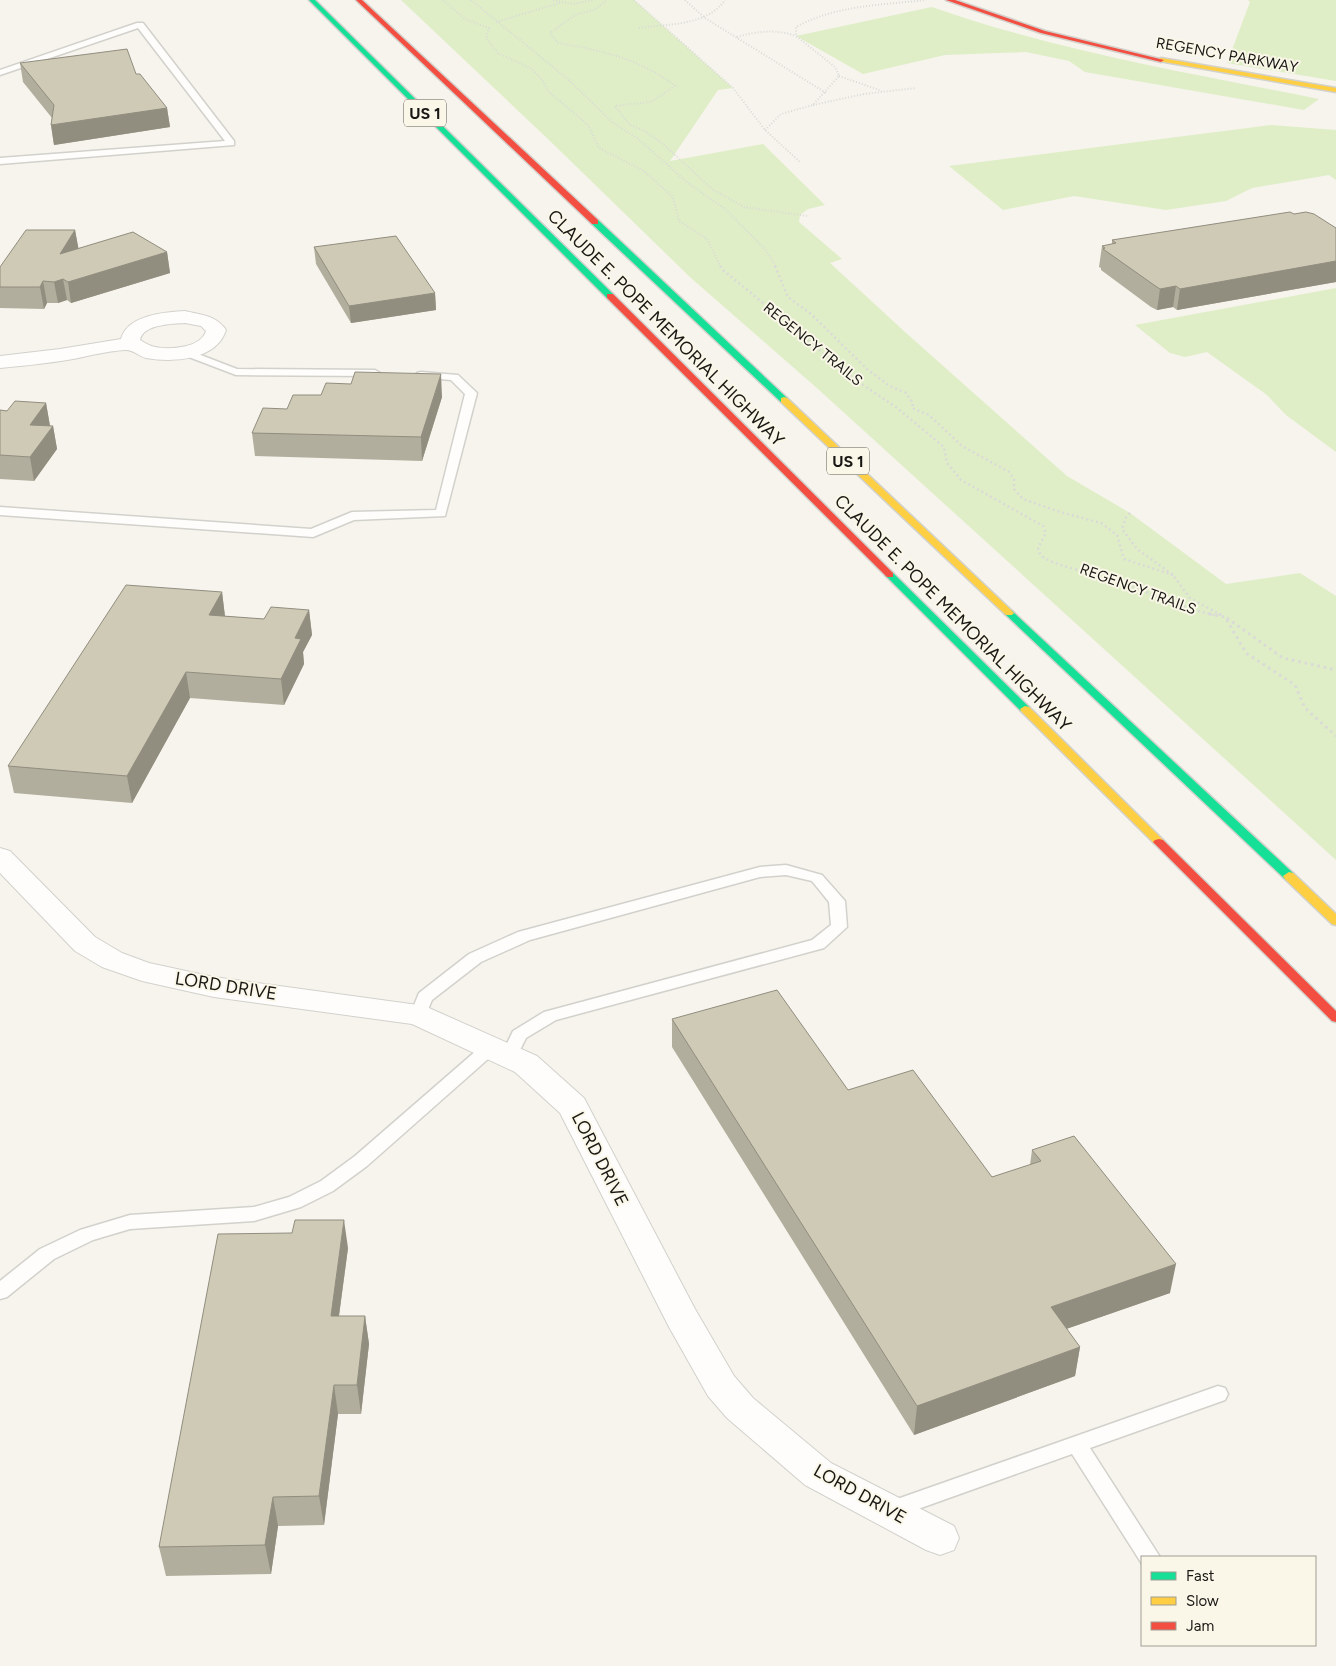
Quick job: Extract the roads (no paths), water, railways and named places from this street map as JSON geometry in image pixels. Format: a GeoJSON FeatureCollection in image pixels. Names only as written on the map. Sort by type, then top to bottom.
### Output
{"type":"FeatureCollection","features":[{"type":"Feature","properties":{"kind":"main road","name":"CLAUDE E. POPE MEMORIAL HIGHWAY"},"geometry":{"type":"LineString","coordinates":[[312,0],[1336,1018]]}},
{"type":"Feature","properties":{"kind":"main road","name":"CLAUDE E. POPE MEMORIAL HIGHWAY"},"geometry":{"type":"LineString","coordinates":[[359,0],[1336,921]]}},
{"type":"Feature","properties":{"kind":"main road","name":"REGENCY PARKWAY"},"geometry":{"type":"LineString","coordinates":[[949,0],[1058,37],[1205,68],[1336,90]]}},
{"type":"Feature","properties":{"kind":"main road","name":"REGENCY PARKWAY"},"geometry":{"type":"LineString","coordinates":[[977,0],[1112,48]]}},
{"type":"Feature","properties":{"kind":"street"},"geometry":{"type":"LineString","coordinates":[[0,362],[60,355],[131,343],[146,352],[171,354],[185,352],[208,344],[215,339],[217,333],[216,327],[198,319],[170,318],[156,320],[134,330],[130,337],[131,343]]}},
{"type":"Feature","properties":{"kind":"street","name":"LORD DRIVE"},"geometry":{"type":"LineString","coordinates":[[0,857],[85,944],[112,960],[142,972],[214,987],[418,1015],[526,1064],[573,1106],[681,1317],[721,1386],[740,1408],[818,1474],[940,1538]]}},
{"type":"Feature","properties":{"kind":"lane"},"geometry":{"type":"LineString","coordinates":[[0,73],[140,24],[231,143],[0,161]]}},
{"type":"Feature","properties":{"kind":"lane"},"geometry":{"type":"LineString","coordinates":[[185,352],[236,372],[386,374]]}},
{"type":"Feature","properties":{"kind":"lane"},"geometry":{"type":"LineString","coordinates":[[0,511],[313,533],[352,516],[442,513],[471,393],[454,377],[406,375]]}},
{"type":"Feature","properties":{"kind":"lane"},"geometry":{"type":"LineString","coordinates":[[0,1292],[47,1254],[87,1236],[130,1222],[254,1214],[295,1202],[327,1186],[500,1052],[519,1035],[550,1016],[818,944],[839,927],[837,900],[817,878],[786,870],[760,872],[524,936],[475,958],[425,997],[418,1015]]}},
{"type":"Feature","properties":{"kind":"lane"},"geometry":{"type":"LineString","coordinates":[[888,1511],[1218,1394]]}},
{"type":"Feature","properties":{"kind":"lane"},"geometry":{"type":"LineString","coordinates":[[1076,1444],[1147,1556]]}}]}
